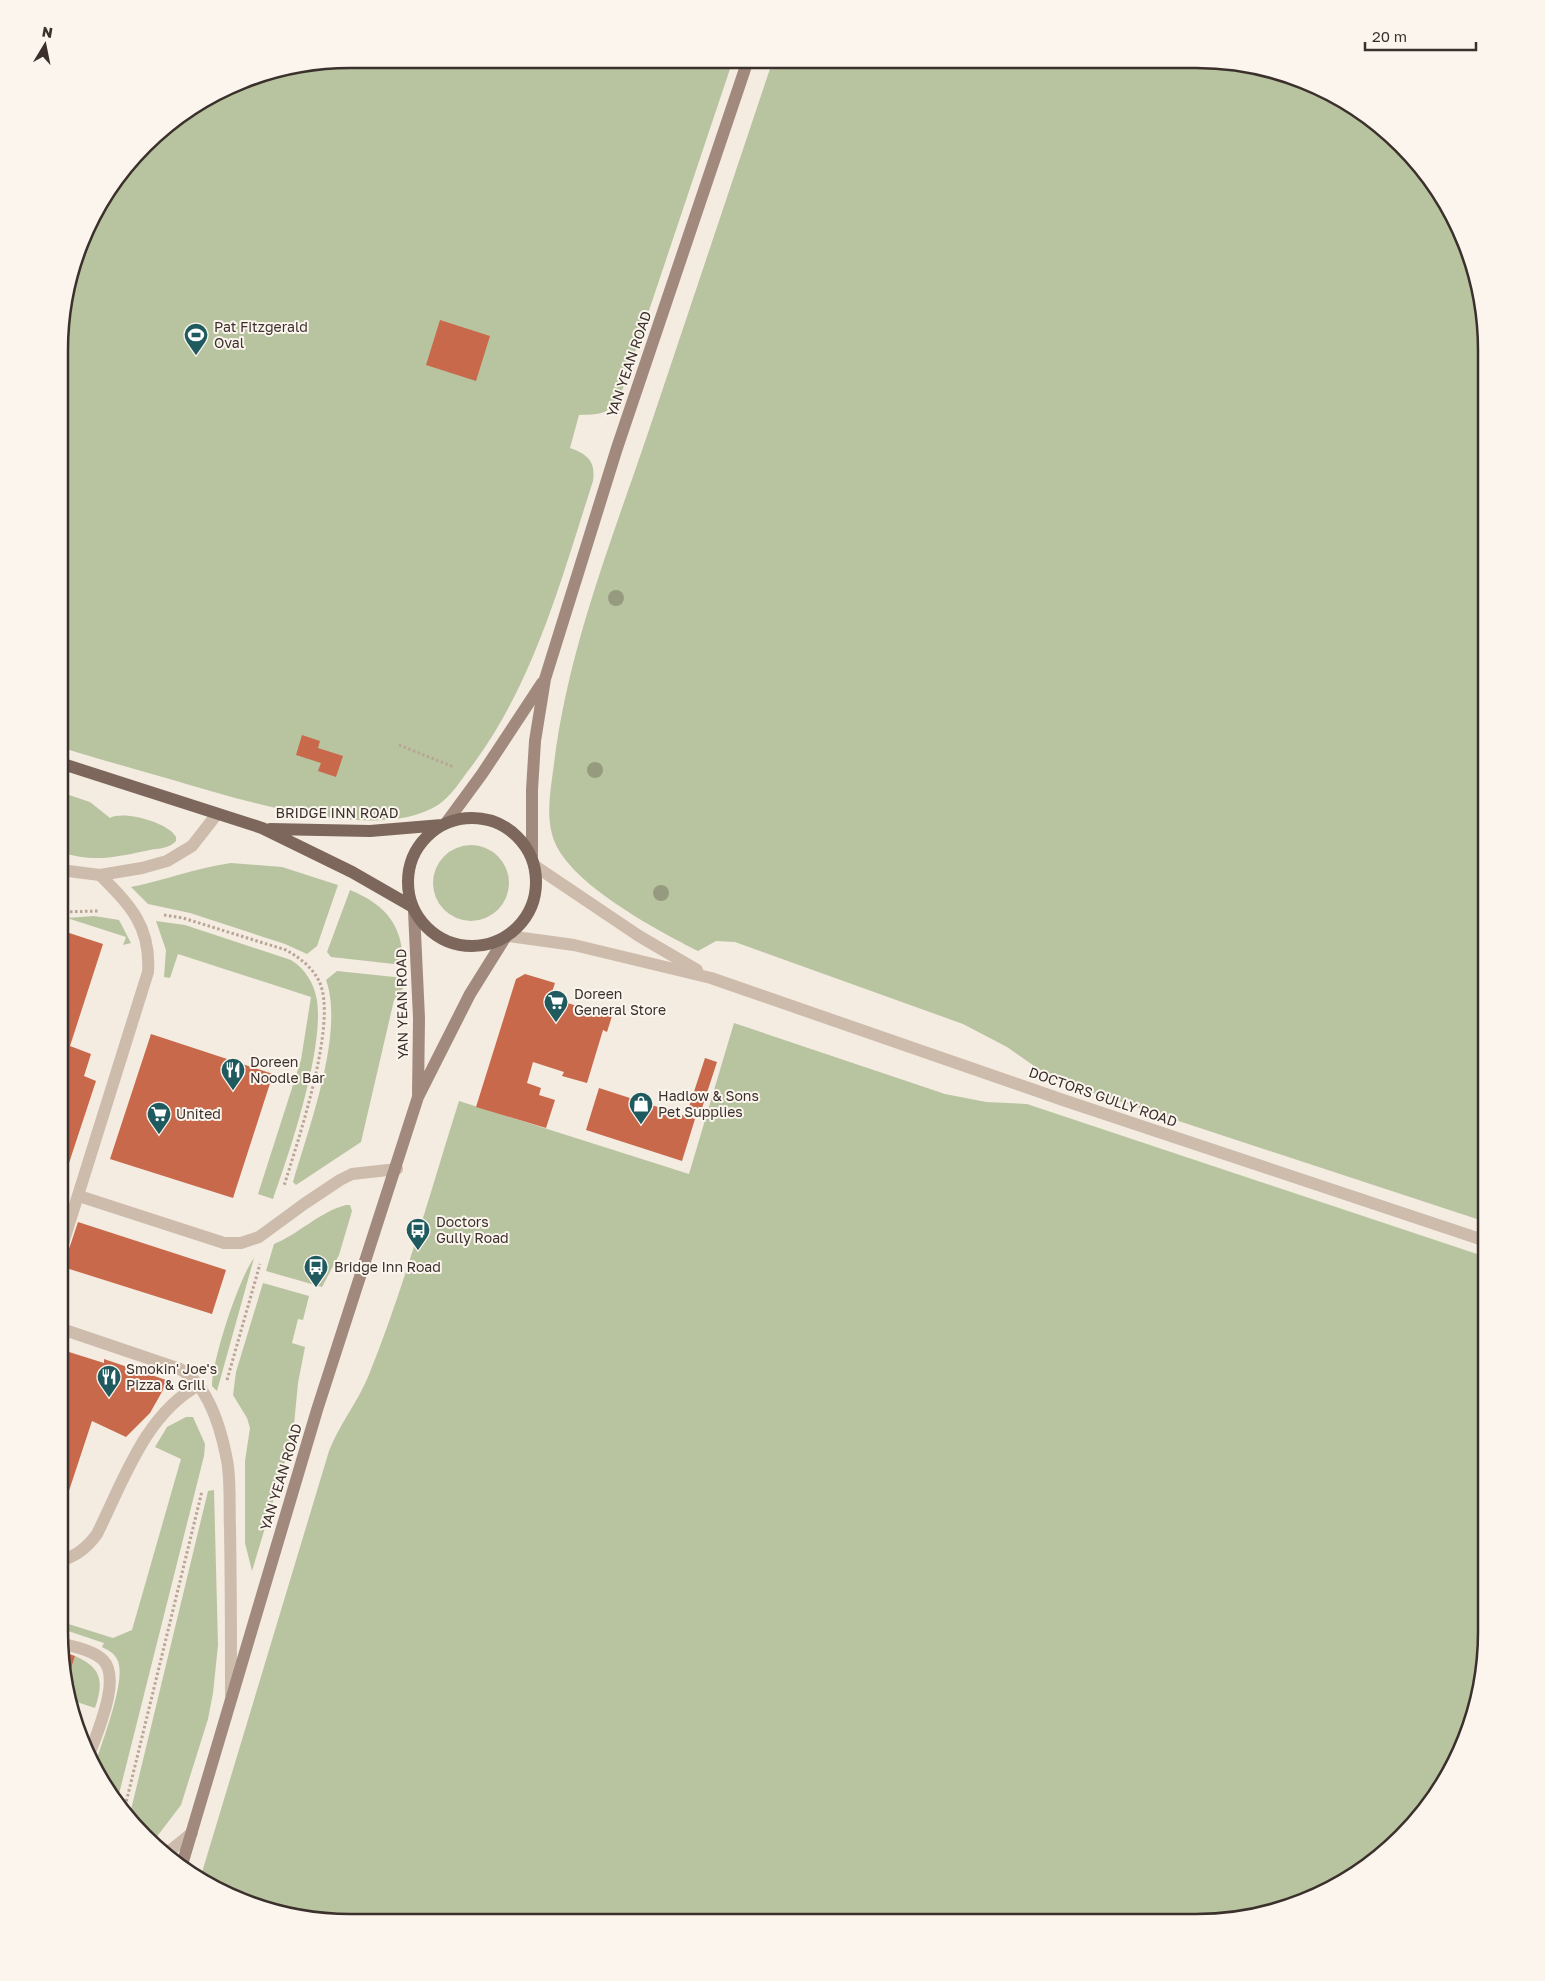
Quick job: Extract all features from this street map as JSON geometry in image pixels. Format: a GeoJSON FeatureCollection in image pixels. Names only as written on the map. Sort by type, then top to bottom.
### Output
{"type":"FeatureCollection","features":[{"type":"Feature","properties":{"kind":"main road","name":"YAN YEAN ROAD"},"geometry":{"type":"LineString","coordinates":[[533,861],[532,790],[535,741],[545,679],[617,448],[746,67]]}},
{"type":"Feature","properties":{"kind":"main road","name":"YAN YEAN ROAD"},"geometry":{"type":"LineString","coordinates":[[444,824],[487,766],[545,679]]}},
{"type":"Feature","properties":{"kind":"main road","name":"BRIDGE INN ROAD"},"geometry":{"type":"LineString","coordinates":[[68,766],[262,828],[310,850],[414,909]]}},
{"type":"Feature","properties":{"kind":"main road"},"geometry":{"type":"LineString","coordinates":[[466,817],[486,818],[505,826],[521,839],[533,861],[537,880],[534,901],[524,921],[506,937],[489,945],[471,946],[454,944],[438,936],[425,925],[414,909],[408,888],[408,870],[415,852],[426,836],[444,824],[466,817]]}},
{"type":"Feature","properties":{"kind":"main road","name":"BRIDGE INN ROAD"},"geometry":{"type":"LineString","coordinates":[[262,828],[370,831],[444,824]]}},
{"type":"Feature","properties":{"kind":"main road","name":"YAN YEAN ROAD"},"geometry":{"type":"LineString","coordinates":[[414,909],[419,1018],[418,1097]]}},
{"type":"Feature","properties":{"kind":"main road","name":"YAN YEAN ROAD"},"geometry":{"type":"LineString","coordinates":[[184,1859],[317,1410],[397,1168],[418,1097],[470,994],[506,937]]}},
{"type":"Feature","properties":{"kind":"street"},"geometry":{"type":"LineString","coordinates":[[68,871],[100,876],[167,861],[192,846],[217,814]]}},
{"type":"Feature","properties":{"kind":"street","name":"DOCTORS GULLY ROAD"},"geometry":{"type":"LineString","coordinates":[[533,861],[639,936],[711,978]]}},
{"type":"Feature","properties":{"kind":"street"},"geometry":{"type":"LineString","coordinates":[[68,1223],[79,1196],[144,988],[149,952],[144,932],[134,913],[100,876]]}},
{"type":"Feature","properties":{"kind":"street","name":"DOCTORS GULLY ROAD"},"geometry":{"type":"LineString","coordinates":[[506,937],[574,945],[711,978],[1063,1100],[1478,1238]]}},
{"type":"Feature","properties":{"kind":"street"},"geometry":{"type":"LineString","coordinates":[[79,1196],[224,1242],[241,1243],[271,1230],[340,1180],[366,1171],[397,1168]]}},
{"type":"Feature","properties":{"kind":"street"},"geometry":{"type":"LineString","coordinates":[[68,1331],[180,1369],[191,1376],[199,1385],[218,1426],[227,1462],[229,1500],[231,1698]]}},
{"type":"Feature","properties":{"kind":"street"},"geometry":{"type":"LineString","coordinates":[[68,1559],[90,1544],[97,1534],[133,1459],[150,1433],[174,1403],[199,1385]]}},
{"type":"Feature","properties":{"kind":"street"},"geometry":{"type":"LineString","coordinates":[[68,1646],[94,1654],[103,1660],[111,1677],[109,1695],[92,1746]]}},
{"type":"Feature","properties":{"kind":"street"},"geometry":{"type":"LineString","coordinates":[[171,1850],[192,1832]]}},
{"type":"Feature","properties":{"kind":"path"},"geometry":{"type":"LineString","coordinates":[[399,745],[455,768]]}},
{"type":"Feature","properties":{"kind":"path"},"geometry":{"type":"LineString","coordinates":[[68,912],[134,913],[183,918],[286,950],[301,958],[320,982],[324,998],[323,1026],[318,1063],[284,1188]]}},
{"type":"Feature","properties":{"kind":"path"},"geometry":{"type":"LineString","coordinates":[[218,1426],[232,1359],[271,1230]]}},
{"type":"Feature","properties":{"kind":"path"},"geometry":{"type":"LineString","coordinates":[[126,1803],[204,1484]]}},
{"type":"Feature","properties":{"kind":"green space"},"geometry":{"type":"Polygon","coordinates":[[[350,67],[731,67],[622,391],[613,405],[605,412],[579,415],[570,448],[586,456],[592,463],[593,481],[543,632],[528,668],[491,738],[447,798],[438,805],[412,816],[380,820],[344,819],[269,807],[68,749],[68,331],[77,277],[89,242],[105,208],[137,164],[164,137],[208,105],[259,82],[294,73],[350,67]]]}},
{"type":"Feature","properties":{"kind":"green space"},"geometry":{"type":"Polygon","coordinates":[[[771,67],[1196,67],[1232,70],[1286,82],[1320,97],[1352,115],[1395,150],[1419,178],[1440,208],[1456,242],[1468,277],[1477,331],[1478,1219],[1054,1080],[1007,1047],[963,1024],[735,942],[716,941],[698,951],[659,930],[614,902],[592,886],[574,869],[560,852],[550,826],[550,790],[561,721],[570,678],[593,593],[771,67]]]}},
{"type":"Feature","properties":{"kind":"green space"},"geometry":{"type":"Polygon","coordinates":[[[68,795],[90,802],[110,818],[125,816],[146,819],[165,827],[176,837],[176,841],[170,846],[127,855],[95,858],[68,854],[68,795]]]}},
{"type":"Feature","properties":{"kind":"green space"},"geometry":{"type":"Polygon","coordinates":[[[471,845],[486,848],[498,856],[506,868],[509,883],[506,898],[498,910],[486,918],[471,921],[456,918],[444,910],[436,898],[433,883],[436,868],[444,856],[456,848],[471,845]]]}},
{"type":"Feature","properties":{"kind":"green space"},"geometry":{"type":"Polygon","coordinates":[[[231,863],[282,867],[338,885],[317,946],[307,954],[285,944],[190,913],[148,904],[131,887],[231,863]]]}},
{"type":"Feature","properties":{"kind":"green space"},"geometry":{"type":"Polygon","coordinates":[[[350,890],[373,902],[390,918],[400,939],[403,965],[331,957],[327,952],[350,890]]]}},
{"type":"Feature","properties":{"kind":"green space"},"geometry":{"type":"Polygon","coordinates":[[[94,916],[119,920],[131,943],[123,945],[126,937],[68,918],[94,916]]]}},
{"type":"Feature","properties":{"kind":"green space"},"geometry":{"type":"Polygon","coordinates":[[[156,921],[185,925],[291,960],[305,972],[314,989],[318,1021],[311,1072],[288,1155],[273,1199],[258,1194],[301,1060],[311,997],[178,954],[170,978],[164,977],[166,950],[156,921]]]}},
{"type":"Feature","properties":{"kind":"green space"},"geometry":{"type":"Polygon","coordinates":[[[337,971],[404,978],[404,987],[394,1000],[361,1142],[296,1185],[293,1182],[315,1109],[328,1053],[331,1001],[326,980],[337,971]]]}},
{"type":"Feature","properties":{"kind":"green space"},"geometry":{"type":"Polygon","coordinates":[[[734,1023],[945,1094],[986,1102],[1027,1104],[1478,1254],[1478,1631],[1475,1668],[1468,1704],[1456,1739],[1440,1772],[1408,1817],[1381,1844],[1352,1866],[1303,1892],[1286,1899],[1251,1908],[1196,1914],[350,1914],[294,1908],[259,1899],[202,1872],[329,1451],[364,1387],[381,1343],[416,1240],[459,1101],[689,1174],[734,1023]]]}},
{"type":"Feature","properties":{"kind":"green space"},"geometry":{"type":"Polygon","coordinates":[[[350,1205],[352,1211],[339,1255],[322,1287],[266,1271],[274,1244],[336,1208],[350,1205]]]}},
{"type":"Feature","properties":{"kind":"green space"},"geometry":{"type":"Polygon","coordinates":[[[254,1258],[217,1391],[212,1386],[221,1339],[234,1300],[254,1258]]]}},
{"type":"Feature","properties":{"kind":"green space"},"geometry":{"type":"Polygon","coordinates":[[[263,1283],[309,1296],[303,1320],[298,1319],[292,1343],[305,1347],[298,1383],[293,1435],[252,1571],[245,1543],[245,1461],[250,1428],[247,1418],[233,1395],[236,1372],[263,1283]]]}},
{"type":"Feature","properties":{"kind":"green space"},"geometry":{"type":"Polygon","coordinates":[[[186,1417],[193,1417],[205,1444],[204,1456],[119,1794],[97,1757],[112,1712],[119,1681],[117,1659],[113,1653],[102,1647],[104,1643],[68,1631],[68,1624],[113,1638],[132,1630],[181,1459],[155,1447],[167,1427],[186,1417]]]}},
{"type":"Feature","properties":{"kind":"green space"},"geometry":{"type":"Polygon","coordinates":[[[214,1490],[218,1645],[213,1693],[208,1719],[181,1805],[157,1837],[131,1809],[208,1491],[214,1490]]]}},
{"type":"Feature","properties":{"kind":"green space"},"geometry":{"type":"Polygon","coordinates":[[[75,1656],[91,1665],[96,1671],[100,1683],[95,1708],[76,1702],[70,1671],[75,1656]]]}},
{"type":"Feature","properties":{"kind":"building"},"geometry":{"type":"Polygon","coordinates":[[[440,320],[490,336],[476,381],[426,365],[440,320]]]}},
{"type":"Feature","properties":{"kind":"building"},"geometry":{"type":"Polygon","coordinates":[[[302,735],[320,741],[318,748],[343,756],[336,777],[318,771],[321,763],[296,755],[302,735]]]}},
{"type":"Feature","properties":{"kind":"building"},"geometry":{"type":"Polygon","coordinates":[[[68,933],[103,944],[70,1046],[91,1054],[84,1076],[96,1081],[68,1166],[68,933]]]}},
{"type":"Feature","properties":{"kind":"building","name":"Doreen General Store"},"geometry":{"type":"Polygon","coordinates":[[[525,974],[555,983],[550,998],[612,1016],[607,1032],[603,1030],[587,1083],[562,1076],[564,1072],[533,1062],[527,1083],[541,1088],[539,1095],[555,1100],[546,1128],[476,1107],[516,979],[525,974]]]}},
{"type":"Feature","properties":{"kind":"building"},"geometry":{"type":"Polygon","coordinates":[[[151,1034],[273,1074],[233,1198],[110,1159],[151,1034]]]}},
{"type":"Feature","properties":{"kind":"building"},"geometry":{"type":"Polygon","coordinates":[[[705,1058],[717,1062],[701,1111],[689,1107],[705,1058]]]}},
{"type":"Feature","properties":{"kind":"building","name":"Hadlow & Sons Pet Supplies"},"geometry":{"type":"Polygon","coordinates":[[[599,1088],[695,1119],[682,1161],[586,1130],[599,1088]]]}},
{"type":"Feature","properties":{"kind":"building"},"geometry":{"type":"Polygon","coordinates":[[[78,1222],[226,1270],[212,1314],[68,1269],[68,1252],[78,1222]]]}},
{"type":"Feature","properties":{"kind":"building","name":"Smokin' Joe's Pizza & Grill"},"geometry":{"type":"Polygon","coordinates":[[[69,1352],[104,1363],[104,1359],[166,1380],[163,1390],[150,1413],[126,1437],[92,1421],[68,1494],[69,1352]]]}},
{"type":"Feature","properties":{"kind":"building"},"geometry":{"type":"Polygon","coordinates":[[[68,1654],[75,1656],[70,1671],[68,1654]]]}},
{"type":"Feature","properties":{"kind":"place","name":"Pat Fitzgerald Oval"},"geometry":{"type":"Point","coordinates":[196,356]}},
{"type":"Feature","properties":{"kind":"place","name":"Doreen General Store"},"geometry":{"type":"Point","coordinates":[556,1023]}},
{"type":"Feature","properties":{"kind":"place","name":"Doreen Noodle Bar"},"geometry":{"type":"Point","coordinates":[233,1091]}},
{"type":"Feature","properties":{"kind":"place","name":"Hadlow & Sons Pet Supplies"},"geometry":{"type":"Point","coordinates":[641,1125]}},
{"type":"Feature","properties":{"kind":"place","name":"United"},"geometry":{"type":"Point","coordinates":[159,1135]}},
{"type":"Feature","properties":{"kind":"place","name":"Doctors Gully Road"},"geometry":{"type":"Point","coordinates":[418,1251]}},
{"type":"Feature","properties":{"kind":"place","name":"Bridge Inn Road"},"geometry":{"type":"Point","coordinates":[316,1288]}},
{"type":"Feature","properties":{"kind":"place","name":"Smokin' Joe's Pizza & Grill"},"geometry":{"type":"Point","coordinates":[109,1398]}}]}
